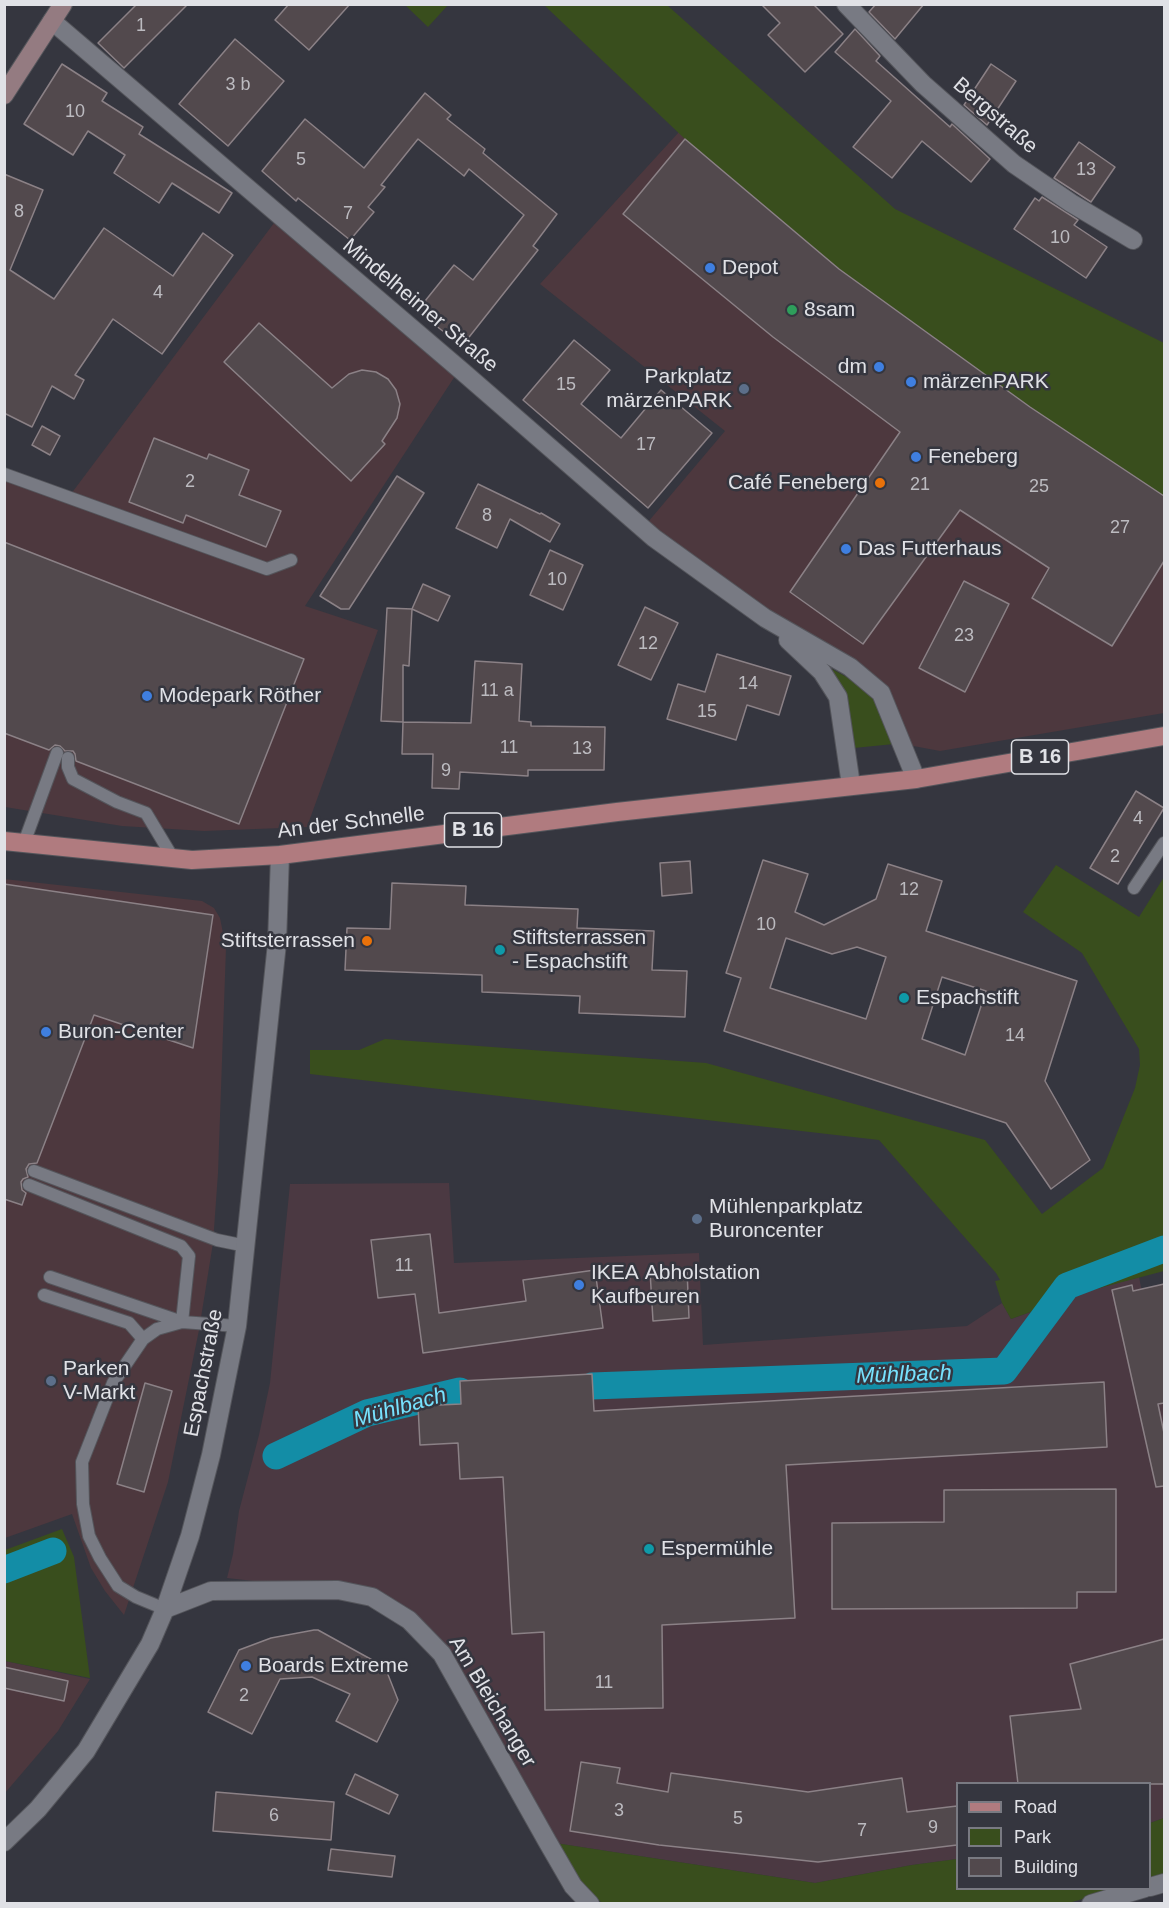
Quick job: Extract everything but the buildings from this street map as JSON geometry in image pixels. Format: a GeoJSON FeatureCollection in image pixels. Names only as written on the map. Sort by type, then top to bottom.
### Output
{"type":"FeatureCollection","features":[{"type":"Feature","properties":{"kind":"main road"},"geometry":{"type":"LineString","coordinates":[[4,95],[63,4]]}},
{"type":"Feature","properties":{"kind":"main road","name":"B 16"},"geometry":{"type":"LineString","coordinates":[[916,779],[1164,736]]}},
{"type":"Feature","properties":{"kind":"main road","name":"An der Schnelle"},"geometry":{"type":"LineString","coordinates":[[4,841],[192,860],[280,855],[617,812],[916,779]]}},
{"type":"Feature","properties":{"kind":"street","name":"Bergstraße"},"geometry":{"type":"LineString","coordinates":[[846,4],[923,84],[1014,165],[1133,240]]}},
{"type":"Feature","properties":{"kind":"street","name":"Mindelheimer Straße"},"geometry":{"type":"LineString","coordinates":[[52,21],[654,537],[765,618],[850,667],[882,693],[916,779]]}},
{"type":"Feature","properties":{"kind":"street","name":"Mindelheimer Straße"},"geometry":{"type":"LineString","coordinates":[[765,618],[822,672],[838,697],[851,785]]}},
{"type":"Feature","properties":{"kind":"street","name":"Espachstraße"},"geometry":{"type":"LineString","coordinates":[[4,1842],[38,1809],[86,1751],[150,1644],[165,1609],[190,1536],[211,1455],[237,1326],[277,943],[280,855]]}},
{"type":"Feature","properties":{"kind":"street","name":"Am Bleichanger"},"geometry":{"type":"LineString","coordinates":[[165,1609],[210,1591],[338,1590],[372,1597],[409,1620],[442,1654],[546,1842],[573,1886],[590,1904]]}},
{"type":"Feature","properties":{"kind":"street"},"geometry":{"type":"LineString","coordinates":[[1091,1904],[1138,1890]]}},
{"type":"Feature","properties":{"kind":"lane"},"geometry":{"type":"LineString","coordinates":[[4,474],[267,569],[291,560]]}},
{"type":"Feature","properties":{"kind":"lane"},"geometry":{"type":"LineString","coordinates":[[24,843],[62,755],[73,779],[117,802],[146,813],[173,858]]}},
{"type":"Feature","properties":{"kind":"lane"},"geometry":{"type":"LineString","coordinates":[[1134,888],[1164,843]]}},
{"type":"Feature","properties":{"kind":"lane"},"geometry":{"type":"LineString","coordinates":[[34,1171],[217,1240],[246,1246]]}},
{"type":"Feature","properties":{"kind":"lane"},"geometry":{"type":"LineString","coordinates":[[29,1185],[181,1246],[189,1256],[182,1323]]}},
{"type":"Feature","properties":{"kind":"lane"},"geometry":{"type":"LineString","coordinates":[[50,1277],[182,1323],[237,1326]]}},
{"type":"Feature","properties":{"kind":"lane"},"geometry":{"type":"LineString","coordinates":[[44,1295],[129,1323],[143,1339]]}},
{"type":"Feature","properties":{"kind":"lane"},"geometry":{"type":"LineString","coordinates":[[165,1609],[118,1586],[100,1558],[89,1536],[83,1504],[82,1462],[113,1383],[143,1339],[157,1329],[182,1323]]}},
{"type":"Feature","properties":{"kind":"shaded area"},"geometry":{"type":"Polygon","coordinates":[[[679,132],[839,269],[1030,407],[1164,496],[1164,713],[940,751],[908,745],[885,691],[766,612],[648,522],[725,431],[540,284],[679,132]]]}},
{"type":"Feature","properties":{"kind":"shaded area"},"geometry":{"type":"Polygon","coordinates":[[[277,219],[457,373],[305,606],[378,630],[307,827],[204,831],[122,826],[5,807],[4,480],[65,502],[277,219]]]}},
{"type":"Feature","properties":{"kind":"shaded area"},"geometry":{"type":"Polygon","coordinates":[[[4,879],[202,901],[214,908],[220,918],[226,948],[218,1173],[213,1243],[199,1330],[168,1482],[124,1615],[91,1568],[72,1514],[5,1538],[4,879]]]}},
{"type":"Feature","properties":{"kind":"shaded area"},"geometry":{"type":"Polygon","coordinates":[[[449,1183],[454,1263],[699,1253],[703,1345],[967,1326],[1002,1303],[1011,1319],[1092,1290],[1139,1277],[1164,1398],[1164,1818],[1151,1823],[1151,1782],[956,1782],[956,1859],[815,1883],[555,1843],[412,1614],[271,1583],[227,1578],[239,1511],[270,1383],[290,1184],[449,1183]]]}},
{"type":"Feature","properties":{"kind":"shaded area"},"geometry":{"type":"Polygon","coordinates":[[[5,1661],[90,1679],[58,1731],[5,1793],[5,1661]]]}},
{"type":"Feature","properties":{"kind":"green space"},"geometry":{"type":"Polygon","coordinates":[[[405,5],[448,5],[428,27],[405,5]]]}},
{"type":"Feature","properties":{"kind":"green space"},"geometry":{"type":"Polygon","coordinates":[[[544,5],[667,5],[895,209],[1164,343],[1164,496],[1030,407],[839,269],[685,139],[544,5]]]}},
{"type":"Feature","properties":{"kind":"green space"},"geometry":{"type":"Polygon","coordinates":[[[832,669],[850,679],[874,699],[894,744],[854,748],[845,698],[832,669]]]}},
{"type":"Feature","properties":{"kind":"green space"},"geometry":{"type":"Polygon","coordinates":[[[1056,865],[1139,917],[1164,877],[1164,1271],[1092,1290],[1011,1319],[1002,1303],[995,1281],[1000,1280],[996,1273],[879,1140],[310,1074],[310,1050],[359,1050],[385,1039],[706,1063],[985,1140],[1042,1214],[1103,1168],[1135,1088],[1140,1065],[1139,1049],[1082,953],[1023,912],[1056,865]]]}},
{"type":"Feature","properties":{"kind":"green space"},"geometry":{"type":"Polygon","coordinates":[[[62,1529],[74,1557],[90,1678],[5,1661],[5,1550],[62,1529]]]}},
{"type":"Feature","properties":{"kind":"green space"},"geometry":{"type":"Polygon","coordinates":[[[1164,1818],[1164,1876],[1151,1880],[1151,1823],[1164,1818]]]}},
{"type":"Feature","properties":{"kind":"green space"},"geometry":{"type":"Polygon","coordinates":[[[555,1843],[815,1883],[956,1859],[956,1890],[1114,1890],[1065,1904],[603,1903],[581,1885],[555,1843]]]}},
{"type":"Feature","properties":{"kind":"waterway","name":"Mühlbach"},"geometry":{"type":"LineString","coordinates":[[592,1386],[1004,1371],[1067,1286],[1164,1249]]}},
{"type":"Feature","properties":{"kind":"waterway","name":"Mühlbach"},"geometry":{"type":"LineString","coordinates":[[276,1456],[367,1413],[460,1391]]}},
{"type":"Feature","properties":{"kind":"waterway","name":"Mühlbach"},"geometry":{"type":"LineString","coordinates":[[4,1570],[53,1551]]}},
{"type":"Feature","properties":{"kind":"place","name":"Depot"},"geometry":{"type":"Point","coordinates":[710,268]}},
{"type":"Feature","properties":{"kind":"place","name":"8sam"},"geometry":{"type":"Point","coordinates":[792,310]}},
{"type":"Feature","properties":{"kind":"place","name":"dm"},"geometry":{"type":"Point","coordinates":[879,367]}},
{"type":"Feature","properties":{"kind":"place","name":"märzenPARK"},"geometry":{"type":"Point","coordinates":[911,382]}},
{"type":"Feature","properties":{"kind":"place","name":"Parkplatz märzenPARK"},"geometry":{"type":"Point","coordinates":[744,389]}},
{"type":"Feature","properties":{"kind":"place","name":"Feneberg"},"geometry":{"type":"Point","coordinates":[916,457]}},
{"type":"Feature","properties":{"kind":"place","name":"Café Feneberg"},"geometry":{"type":"Point","coordinates":[880,483]}},
{"type":"Feature","properties":{"kind":"place","name":"Das Futterhaus"},"geometry":{"type":"Point","coordinates":[846,549]}},
{"type":"Feature","properties":{"kind":"place","name":"Modepark Röther"},"geometry":{"type":"Point","coordinates":[147,696]}},
{"type":"Feature","properties":{"kind":"place","name":"Stiftsterrassen"},"geometry":{"type":"Point","coordinates":[367,941]}},
{"type":"Feature","properties":{"kind":"place","name":"Stiftsterrassen - Espachstift"},"geometry":{"type":"Point","coordinates":[500,950]}},
{"type":"Feature","properties":{"kind":"place","name":"Espachstift"},"geometry":{"type":"Point","coordinates":[904,998]}},
{"type":"Feature","properties":{"kind":"place","name":"Buron-Center"},"geometry":{"type":"Point","coordinates":[46,1032]}},
{"type":"Feature","properties":{"kind":"place","name":"Mühlenparkplatz Buroncenter"},"geometry":{"type":"Point","coordinates":[697,1219]}},
{"type":"Feature","properties":{"kind":"place","name":"IKEA Abholstation Kaufbeuren"},"geometry":{"type":"Point","coordinates":[579,1285]}},
{"type":"Feature","properties":{"kind":"place","name":"Parken V-Markt"},"geometry":{"type":"Point","coordinates":[51,1381]}},
{"type":"Feature","properties":{"kind":"place","name":"Espermühle"},"geometry":{"type":"Point","coordinates":[649,1549]}},
{"type":"Feature","properties":{"kind":"place","name":"Boards Extreme"},"geometry":{"type":"Point","coordinates":[246,1666]}}]}
